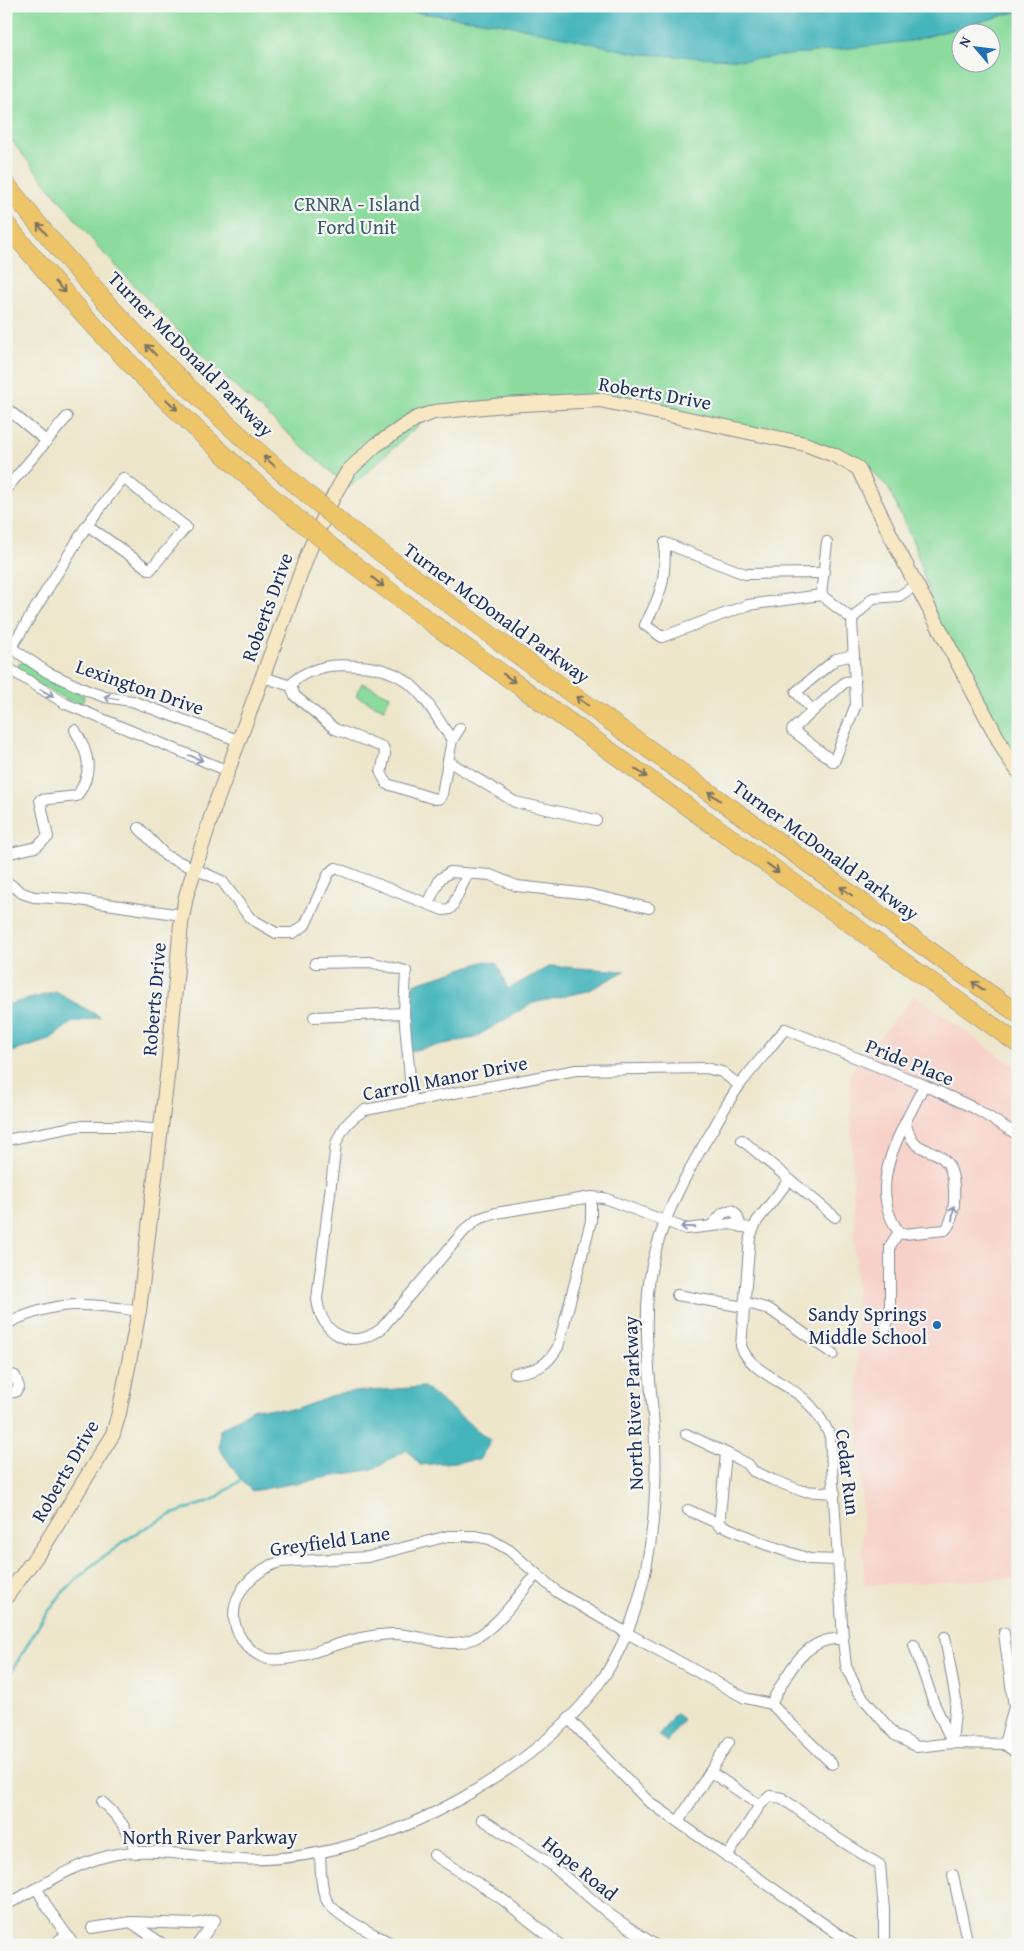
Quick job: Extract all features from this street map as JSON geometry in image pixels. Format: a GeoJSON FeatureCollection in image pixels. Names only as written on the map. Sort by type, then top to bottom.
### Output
{"type":"FeatureCollection","features":[{"type":"Feature","properties":{"kind":"highway","name":"Turner McDonald Parkway"},"geometry":{"type":"LineString","coordinates":[[6,184],[67,258],[153,351],[235,431],[344,525],[508,648],[1018,1014]]}},
{"type":"Feature","properties":{"kind":"highway"},"geometry":{"type":"LineString","coordinates":[[6,224],[81,311],[148,382],[237,466],[339,553],[433,624],[1018,1044]]}},
{"type":"Feature","properties":{"kind":"street","name":"Roberts Drive"},"geometry":{"type":"LineString","coordinates":[[6,1597],[44,1546],[113,1434],[119,1414],[140,1311],[161,1130],[182,915],[194,868],[309,551],[334,495],[348,471],[376,446],[406,424],[434,412],[600,400],[805,444],[834,455],[858,468],[916,585],[1006,754],[1018,771]]}},
{"type":"Feature","properties":{"kind":"street"},"geometry":{"type":"LineString","coordinates":[[6,408],[45,440]]}},
{"type":"Feature","properties":{"kind":"street"},"geometry":{"type":"LineString","coordinates":[[6,489],[45,440],[67,417]]}},
{"type":"Feature","properties":{"kind":"street"},"geometry":{"type":"LineString","coordinates":[[7,670],[12,648],[88,525],[123,478],[186,528],[150,570],[88,525]]}},
{"type":"Feature","properties":{"kind":"street"},"geometry":{"type":"LineString","coordinates":[[821,595],[827,542]]}},
{"type":"Feature","properties":{"kind":"street"},"geometry":{"type":"LineString","coordinates":[[823,573],[745,574],[665,543],[665,576],[658,602],[645,625],[662,637],[748,605],[821,595],[852,619]]}},
{"type":"Feature","properties":{"kind":"street"},"geometry":{"type":"LineString","coordinates":[[855,681],[846,682],[792,730],[834,762],[856,704],[854,655],[852,619],[873,598],[899,596],[916,585]]}},
{"type":"Feature","properties":{"kind":"street","name":"Lexington Drive"},"geometry":{"type":"LineString","coordinates":[[12,648],[48,672],[88,691],[105,697],[138,702],[240,741]]}},
{"type":"Feature","properties":{"kind":"street"},"geometry":{"type":"LineString","coordinates":[[813,712],[796,692],[836,659],[854,655]]}},
{"type":"Feature","properties":{"kind":"street"},"geometry":{"type":"LineString","coordinates":[[452,740],[422,696],[404,678],[388,669],[373,666],[329,666],[296,679],[292,686],[295,696],[335,730],[383,747],[385,754],[381,773],[387,784],[434,799],[440,798],[442,794],[452,740],[460,728]]}},
{"type":"Feature","properties":{"kind":"street","name":"Lexington Drive"},"geometry":{"type":"LineString","coordinates":[[7,670],[66,704],[228,771]]}},
{"type":"Feature","properties":{"kind":"street"},"geometry":{"type":"LineString","coordinates":[[263,677],[292,686]]}},
{"type":"Feature","properties":{"kind":"street"},"geometry":{"type":"LineString","coordinates":[[6,854],[36,847],[48,837],[40,800],[78,796],[82,790],[88,766],[87,751],[75,730]]}},
{"type":"Feature","properties":{"kind":"street"},"geometry":{"type":"LineString","coordinates":[[448,761],[515,802],[596,820]]}},
{"type":"Feature","properties":{"kind":"street"},"geometry":{"type":"LineString","coordinates":[[138,828],[166,856],[222,881],[250,918],[276,933],[293,933],[305,925],[329,873],[336,868],[443,910],[450,909],[467,874]]}},
{"type":"Feature","properties":{"kind":"street"},"geometry":{"type":"LineString","coordinates":[[428,904],[442,875],[450,872],[490,875],[517,886],[588,894],[649,908]]}},
{"type":"Feature","properties":{"kind":"street"},"geometry":{"type":"LineString","coordinates":[[6,881],[22,893],[34,897],[72,899],[182,915]]}},
{"type":"Feature","properties":{"kind":"street"},"geometry":{"type":"LineString","coordinates":[[315,963],[370,962],[406,971],[404,1013],[412,1100]]}},
{"type":"Feature","properties":{"kind":"street"},"geometry":{"type":"LineString","coordinates":[[314,1017],[404,1013]]}},
{"type":"Feature","properties":{"kind":"street","name":"Pride Place"},"geometry":{"type":"LineString","coordinates":[[785,1029],[924,1085],[974,1108],[1018,1135]]}},
{"type":"Feature","properties":{"kind":"street","name":"North River Parkway"},"geometry":{"type":"LineString","coordinates":[[6,1905],[88,1862],[112,1855],[136,1852],[267,1860],[320,1853],[376,1837],[414,1822],[461,1798],[518,1761],[568,1718],[599,1684],[627,1634],[644,1574],[655,1490],[655,1438],[647,1354],[646,1316],[652,1268],[664,1221],[689,1168],[739,1085],[785,1029]]}},
{"type":"Feature","properties":{"kind":"street","name":"Carroll Manor Drive"},"geometry":{"type":"LineString","coordinates":[[664,1221],[616,1201],[591,1197],[496,1213],[478,1219],[464,1231],[382,1329],[363,1339],[342,1337],[332,1331],[324,1322],[318,1310],[317,1299],[336,1144],[344,1127],[356,1114],[374,1107],[576,1070],[706,1068],[722,1072],[739,1085]]}},
{"type":"Feature","properties":{"kind":"street"},"geometry":{"type":"LineString","coordinates":[[906,1125],[913,1142],[942,1158],[949,1166],[952,1178],[954,1208],[950,1225],[945,1230],[904,1234],[899,1232],[886,1211],[887,1169],[892,1148],[906,1125],[924,1085]]}},
{"type":"Feature","properties":{"kind":"street"},"geometry":{"type":"LineString","coordinates":[[6,1140],[78,1126],[120,1126],[161,1130]]}},
{"type":"Feature","properties":{"kind":"street"},"geometry":{"type":"LineString","coordinates":[[742,1140],[835,1216]]}},
{"type":"Feature","properties":{"kind":"street","name":"Cedar Run"},"geometry":{"type":"LineString","coordinates":[[789,1180],[753,1229],[750,1237],[741,1337],[744,1353],[758,1367],[802,1398],[823,1420],[830,1436],[846,1666],[858,1692],[895,1735],[917,1747],[952,1743],[1004,1744]]}},
{"type":"Feature","properties":{"kind":"street"},"geometry":{"type":"LineString","coordinates":[[515,1373],[530,1372],[542,1367],[551,1359],[558,1347],[591,1222],[591,1197]]}},
{"type":"Feature","properties":{"kind":"street"},"geometry":{"type":"LineString","coordinates":[[664,1221],[686,1229],[712,1225],[723,1213],[732,1210],[737,1215],[741,1227],[753,1229]]}},
{"type":"Feature","properties":{"kind":"street"},"geometry":{"type":"LineString","coordinates":[[884,1334],[890,1313],[890,1246],[899,1232]]}},
{"type":"Feature","properties":{"kind":"street"},"geometry":{"type":"LineString","coordinates":[[677,1296],[769,1309],[833,1354]]}},
{"type":"Feature","properties":{"kind":"street"},"geometry":{"type":"LineString","coordinates":[[6,1324],[45,1308],[76,1304],[140,1311]]}},
{"type":"Feature","properties":{"kind":"street"},"geometry":{"type":"LineString","coordinates":[[6,1373],[15,1376],[19,1387],[15,1392],[6,1392]]}},
{"type":"Feature","properties":{"kind":"street"},"geometry":{"type":"LineString","coordinates":[[686,1434],[748,1464],[753,1471],[802,1491],[835,1493]]}},
{"type":"Feature","properties":{"kind":"street"},"geometry":{"type":"LineString","coordinates":[[719,1526],[726,1453]]}},
{"type":"Feature","properties":{"kind":"street"},"geometry":{"type":"LineString","coordinates":[[688,1510],[719,1526],[809,1559],[839,1560]]}},
{"type":"Feature","properties":{"kind":"street","name":"Greyfield Lane"},"geometry":{"type":"LineString","coordinates":[[536,1574],[495,1622],[477,1636],[452,1643],[389,1634],[337,1644],[307,1654],[269,1659],[247,1647],[235,1625],[233,1612],[240,1591],[247,1580],[267,1566],[280,1562],[368,1557],[448,1536],[474,1536],[490,1539],[509,1550],[558,1592],[627,1634],[745,1698],[771,1704]]}},
{"type":"Feature","properties":{"kind":"street"},"geometry":{"type":"LineString","coordinates":[[1004,1633],[1014,1707],[1004,1744],[1018,1754]]}},
{"type":"Feature","properties":{"kind":"street"},"geometry":{"type":"LineString","coordinates":[[945,1637],[956,1700],[952,1743]]}},
{"type":"Feature","properties":{"kind":"street"},"geometry":{"type":"LineString","coordinates":[[832,1764],[771,1704],[788,1672],[801,1655],[815,1646],[836,1638],[843,1639]]}},
{"type":"Feature","properties":{"kind":"street"},"geometry":{"type":"LineString","coordinates":[[914,1645],[933,1701],[952,1743]]}},
{"type":"Feature","properties":{"kind":"street"},"geometry":{"type":"LineString","coordinates":[[568,1718],[648,1800],[854,1945]]}},
{"type":"Feature","properties":{"kind":"street"},"geometry":{"type":"LineString","coordinates":[[678,1822],[712,1772],[729,1742]]}},
{"type":"Feature","properties":{"kind":"street"},"geometry":{"type":"LineString","coordinates":[[712,1772],[760,1805]]}},
{"type":"Feature","properties":{"kind":"street"},"geometry":{"type":"LineString","coordinates":[[727,1857],[760,1805],[770,1796],[782,1798],[837,1838],[880,1865],[884,1910],[884,1945]]}},
{"type":"Feature","properties":{"kind":"street"},"geometry":{"type":"LineString","coordinates":[[102,1802],[117,1816],[130,1836],[136,1852]]}},
{"type":"Feature","properties":{"kind":"street","name":"Hope Road"},"geometry":{"type":"LineString","coordinates":[[482,1819],[549,1863],[609,1914],[655,1945]]}},
{"type":"Feature","properties":{"kind":"street"},"geometry":{"type":"LineString","coordinates":[[320,1853],[326,1901],[335,1911],[394,1945]]}},
{"type":"Feature","properties":{"kind":"street"},"geometry":{"type":"LineString","coordinates":[[434,1854],[502,1899],[560,1945]]}},
{"type":"Feature","properties":{"kind":"street"},"geometry":{"type":"LineString","coordinates":[[953,1875],[968,1945]]}},
{"type":"Feature","properties":{"kind":"street"},"geometry":{"type":"LineString","coordinates":[[37,1889],[74,1945]]}},
{"type":"Feature","properties":{"kind":"street"},"geometry":{"type":"LineString","coordinates":[[92,1928],[131,1922],[194,1924],[215,1920],[197,1945]]}},
{"type":"Feature","properties":{"kind":"street"},"geometry":{"type":"LineString","coordinates":[[131,1922],[164,1945]]}},
{"type":"Feature","properties":{"kind":"street"},"geometry":{"type":"LineString","coordinates":[[53,1945],[66,1935]]}},
{"type":"Feature","properties":{"kind":"shaded area","name":"Sandy Springs Middle School"},"geometry":{"type":"Polygon","coordinates":[[[915,995],[1018,1069],[1018,1578],[864,1586],[850,1073],[915,995]]]}},
{"type":"Feature","properties":{"kind":"green space","name":"CRNRA - Island Ford Unit"},"geometry":{"type":"Polygon","coordinates":[[[6,6],[369,6],[505,24],[911,41],[952,30],[952,72],[1002,72],[1002,22],[979,22],[1018,11],[1018,769],[942,635],[914,544],[888,487],[859,459],[809,445],[589,397],[440,406],[349,488],[215,368],[99,248],[6,134],[6,6]]]}},
{"type":"Feature","properties":{"kind":"green space"},"geometry":{"type":"Polygon","coordinates":[[[23,662],[84,696],[83,702],[68,700],[59,696],[18,671],[18,665],[23,662]]]}},
{"type":"Feature","properties":{"kind":"green space"},"geometry":{"type":"Polygon","coordinates":[[[362,683],[390,696],[384,709],[356,696],[362,683]]]}},
{"type":"Feature","properties":{"kind":"water"},"geometry":{"type":"Polygon","coordinates":[[[369,6],[1018,6],[1018,11],[979,22],[952,22],[952,30],[911,41],[747,60],[639,54],[505,24],[369,6]]]}},
{"type":"Feature","properties":{"kind":"water"},"geometry":{"type":"Polygon","coordinates":[[[486,961],[497,964],[508,989],[550,966],[625,971],[588,991],[533,1003],[474,1038],[409,1051],[407,992],[416,983],[486,961]]]}},
{"type":"Feature","properties":{"kind":"water"},"geometry":{"type":"Polygon","coordinates":[[[56,992],[100,1017],[71,1023],[49,1040],[6,1054],[6,1005],[56,992]]]}},
{"type":"Feature","properties":{"kind":"water"},"geometry":{"type":"Polygon","coordinates":[[[424,1387],[491,1441],[479,1460],[420,1465],[407,1450],[373,1469],[252,1491],[241,1480],[219,1448],[220,1430],[254,1408],[294,1410],[341,1393],[424,1387]]]}},
{"type":"Feature","properties":{"kind":"water"},"geometry":{"type":"Polygon","coordinates":[[[675,1713],[683,1719],[667,1742],[659,1736],[675,1713]]]}},
{"type":"Feature","properties":{"kind":"waterway"},"geometry":{"type":"LineString","coordinates":[[6,1681],[42,1620],[63,1592],[95,1563],[139,1531],[173,1514],[213,1500],[241,1480]]}},
{"type":"Feature","properties":{"kind":"place","name":"Sandy Springs Middle School"},"geometry":{"type":"Point","coordinates":[937,1325]}}]}
